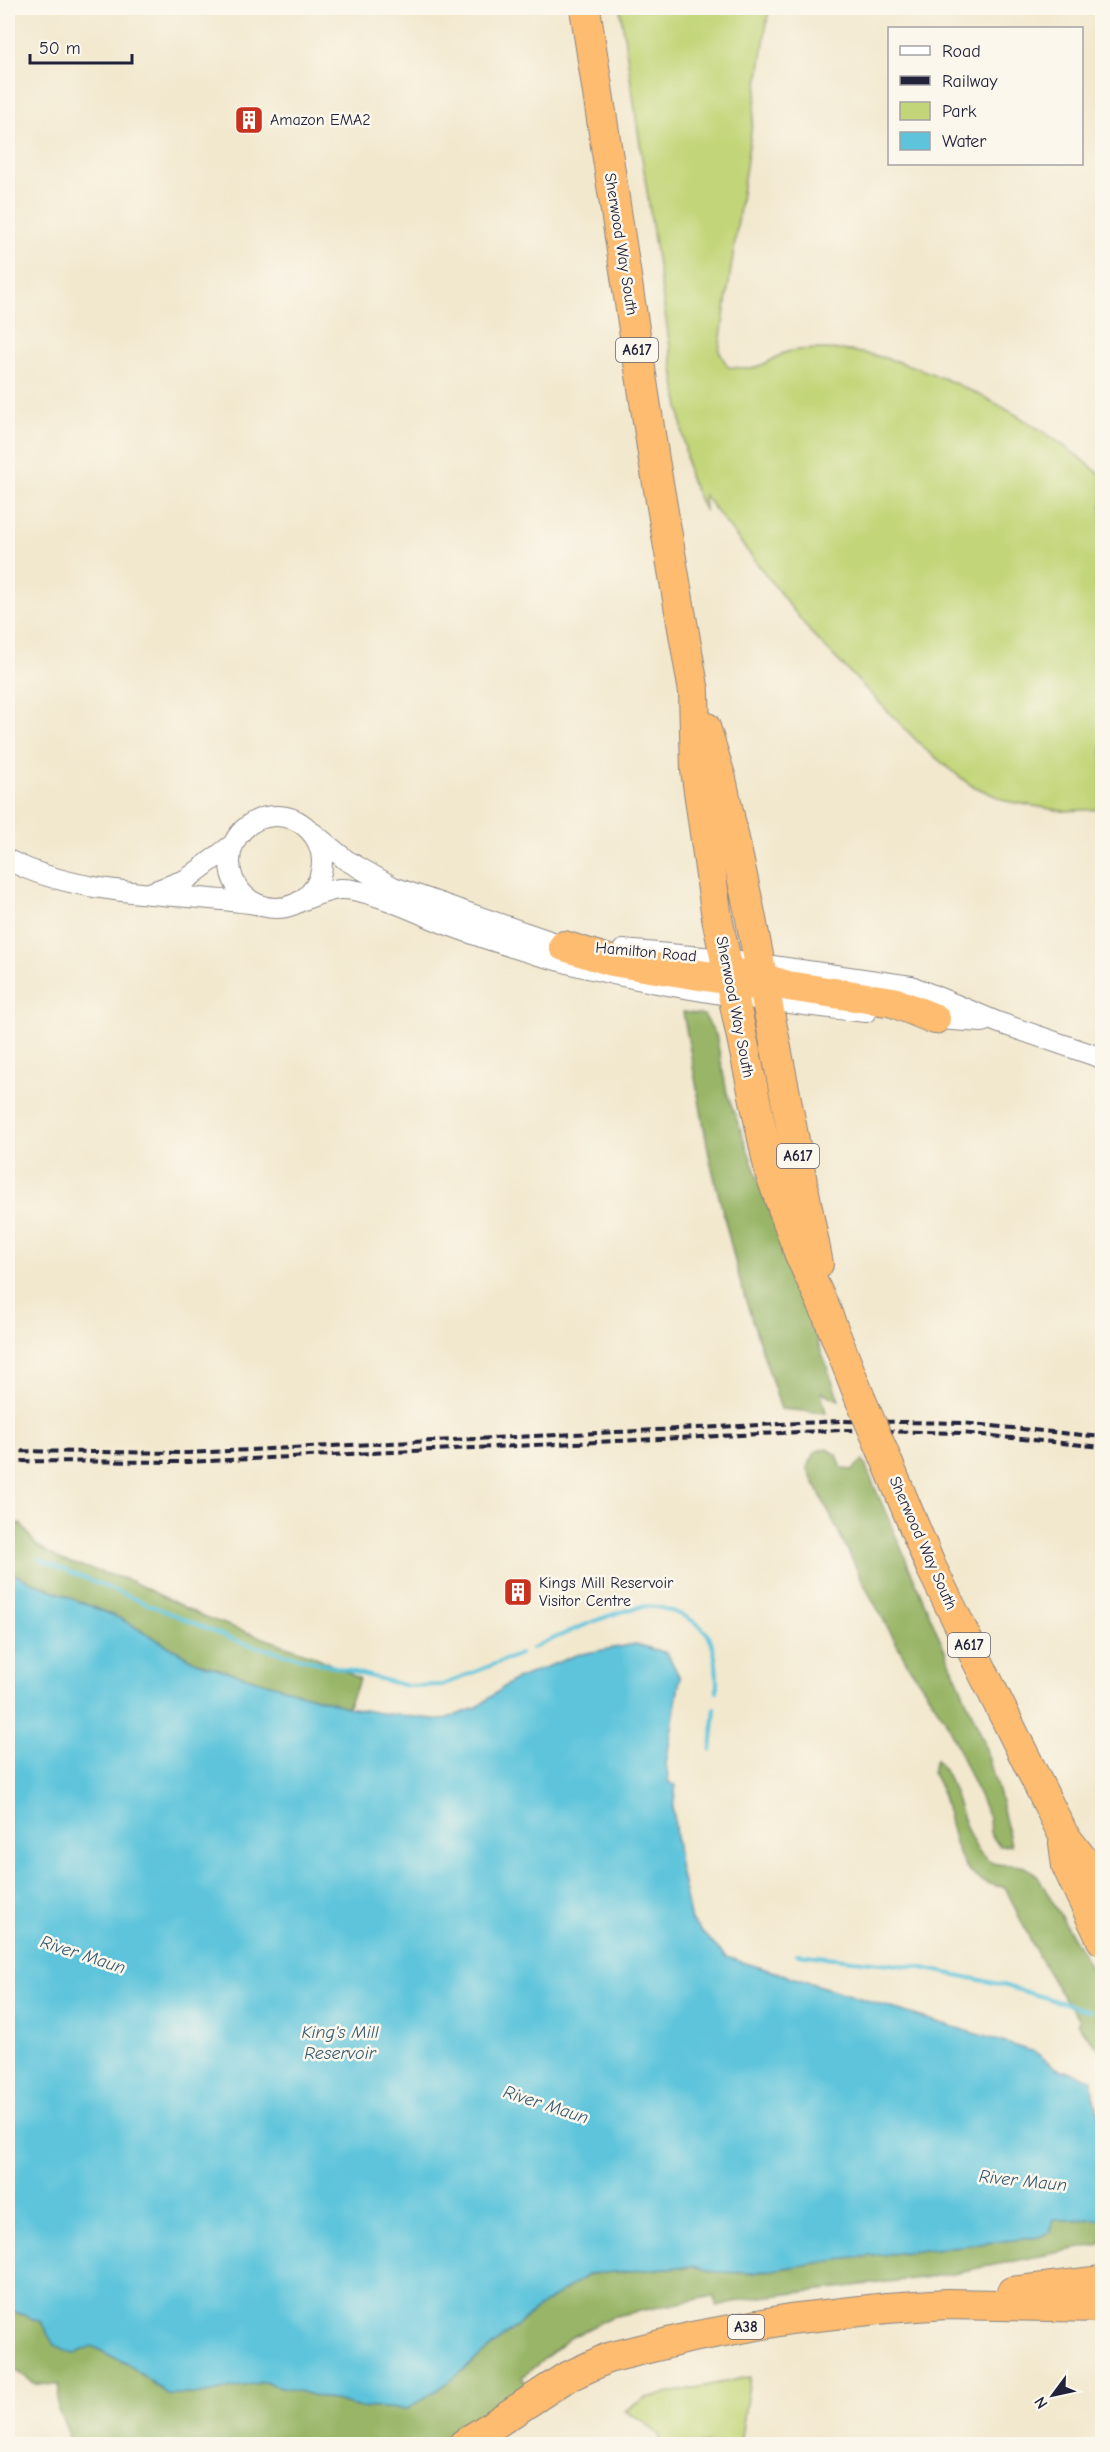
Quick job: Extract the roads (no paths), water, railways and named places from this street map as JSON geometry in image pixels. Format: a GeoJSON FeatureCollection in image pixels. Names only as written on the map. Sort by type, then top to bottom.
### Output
{"type":"FeatureCollection","features":[{"type":"Feature","properties":{"kind":"highway","name":"Sherwood Way South"},"geometry":{"type":"LineString","coordinates":[[585,8],[652,448],[694,692],[721,780],[745,979],[805,1189],[826,1311]]}},
{"type":"Feature","properties":{"kind":"highway","name":"Sherwood Way South"},"geometry":{"type":"LineString","coordinates":[[694,692],[696,770],[800,1220],[800,1255],[826,1311],[931,1566],[1063,1834],[1102,1884]]}},
{"type":"Feature","properties":{"kind":"highway"},"geometry":{"type":"LineString","coordinates":[[564,946],[612,960],[893,1002],[935,1019]]}},
{"type":"Feature","properties":{"kind":"highway","name":"Sherwood Way South"},"geometry":{"type":"LineString","coordinates":[[1063,1834],[1067,1866],[1102,1940]]}},
{"type":"Feature","properties":{"kind":"highway","name":"A38"},"geometry":{"type":"LineString","coordinates":[[947,2304],[1047,2286],[1102,2281]]}},
{"type":"Feature","properties":{"kind":"highway","name":"A38"},"geometry":{"type":"LineString","coordinates":[[464,2445],[565,2378],[624,2353],[692,2337],[839,2312],[947,2304],[1102,2307]]}},
{"type":"Feature","properties":{"kind":"highway","name":"A38"},"geometry":{"type":"LineString","coordinates":[[492,2445],[514,2412]]}},
{"type":"Feature","properties":{"kind":"street","name":"Hamilton Road"},"geometry":{"type":"LineString","coordinates":[[152,892],[188,879],[232,845],[243,828],[261,818],[290,817],[353,865],[393,887],[564,946]]}},
{"type":"Feature","properties":{"kind":"street"},"geometry":{"type":"LineString","coordinates":[[301,901],[315,888],[322,870],[321,851],[313,833]]}},
{"type":"Feature","properties":{"kind":"street"},"geometry":{"type":"LineString","coordinates":[[232,845],[231,875],[241,892],[256,904]]}},
{"type":"Feature","properties":{"kind":"street","name":"Hamilton Road"},"geometry":{"type":"LineString","coordinates":[[8,860],[33,873],[76,884],[152,892],[177,898],[284,908],[323,892],[342,888],[360,892],[450,926],[601,973],[659,985],[745,979],[911,986],[998,1022],[1102,1058]]}},
{"type":"Feature","properties":{"kind":"street","name":"Hamilton Road"},"geometry":{"type":"LineString","coordinates":[[935,1019],[998,1022]]}},
{"type":"Feature","properties":{"kind":"water","name":"King's Mill Reservoir"},"geometry":{"type":"Polygon","coordinates":[[[8,1572],[119,1618],[196,1662],[347,1707],[380,1713],[442,1720],[476,1708],[512,1681],[576,1655],[635,1644],[667,1653],[680,1678],[666,1764],[669,1783],[676,1785],[673,1809],[679,1865],[691,1921],[726,1957],[1035,2052],[1056,2068],[1092,2079],[1093,2096],[1102,2122],[1102,2219],[1054,2220],[1050,2232],[1039,2237],[837,2260],[752,2273],[715,2272],[693,2266],[590,2274],[543,2304],[449,2382],[407,2409],[357,2407],[264,2382],[200,2394],[167,2394],[129,2365],[92,2346],[75,2354],[54,2345],[41,2322],[8,2309],[8,1572]]]}},
{"type":"Feature","properties":{"kind":"waterway"},"geometry":{"type":"LineString","coordinates":[[38,1559],[240,1642],[407,1686],[442,1685],[520,1654]]}},
{"type":"Feature","properties":{"kind":"waterway"},"geometry":{"type":"LineString","coordinates":[[532,1648],[612,1615],[640,1607],[658,1607],[679,1614],[697,1624],[709,1637],[715,1657],[717,1692]]}},
{"type":"Feature","properties":{"kind":"waterway"},"geometry":{"type":"LineString","coordinates":[[711,1750],[715,1708]]}},
{"type":"Feature","properties":{"kind":"waterway"},"geometry":{"type":"LineString","coordinates":[[797,1954],[918,1967],[999,1984],[1090,2011]]}},
{"type":"Feature","properties":{"kind":"railway"},"geometry":{"type":"LineString","coordinates":[[8,1451],[188,1453],[841,1421],[962,1423],[1102,1437]]}},
{"type":"Feature","properties":{"kind":"railway"},"geometry":{"type":"LineString","coordinates":[[8,1461],[188,1462],[842,1430],[962,1433],[1102,1447]]}},
{"type":"Feature","properties":{"kind":"place","name":"Amazon EMA2"},"geometry":{"type":"Point","coordinates":[249,120]}},
{"type":"Feature","properties":{"kind":"place","name":"Kings Mill Reservoir Visitor Centre"},"geometry":{"type":"Point","coordinates":[518,1592]}},
{"type":"Feature","properties":{"kind":"water label","name":"River Maun"},"geometry":{"type":"Point","coordinates":[83,1955]}},
{"type":"Feature","properties":{"kind":"water label","name":"River Maun"},"geometry":{"type":"Point","coordinates":[546,2105]}},
{"type":"Feature","properties":{"kind":"water label","name":"River Maun"},"geometry":{"type":"Point","coordinates":[1023,2181]}}]}
